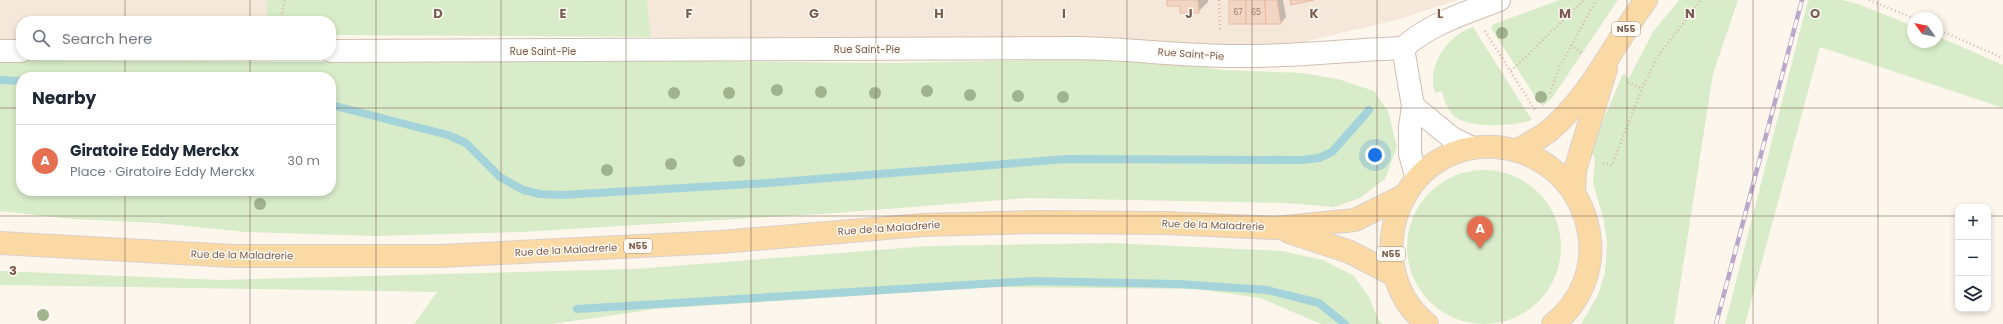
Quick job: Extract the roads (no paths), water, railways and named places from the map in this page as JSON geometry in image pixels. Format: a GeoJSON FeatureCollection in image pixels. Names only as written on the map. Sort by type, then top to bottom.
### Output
{"type":"FeatureCollection","features":[{"type":"Feature","properties":{"kind":"main road","name":"N55"},"geometry":{"type":"LineString","coordinates":[[1518,150],[1548,132],[1568,113],[1608,59],[1634,16],[1646,0]]}},
{"type":"Feature","properties":{"kind":"main road","name":"N55"},"geometry":{"type":"LineString","coordinates":[[1574,191],[1575,170],[1600,94],[1608,59]]}},
{"type":"Feature","properties":{"kind":"main road","name":"N55"},"geometry":{"type":"LineString","coordinates":[[1427,324],[1419,317],[1404,298],[1394,275],[1390,248],[1394,220],[1411,187],[1439,162],[1452,155],[1472,148],[1495,147],[1518,150],[1540,159],[1559,173],[1574,191],[1586,216],[1591,243],[1588,270],[1578,296],[1562,318],[1553,324]]}},
{"type":"Feature","properties":{"kind":"main road","name":"Rue de la Maladrerie"},"geometry":{"type":"LineString","coordinates":[[0,243],[233,256],[441,256],[720,242],[922,225],[1040,222],[1158,223],[1275,228],[1355,220],[1411,187]]}},
{"type":"Feature","properties":{"kind":"main road","name":"Rue de la Maladrerie"},"geometry":{"type":"LineString","coordinates":[[1275,228],[1350,252],[1394,275]]}},
{"type":"Feature","properties":{"kind":"street"},"geometry":{"type":"LineString","coordinates":[[1411,187],[1410,127],[1413,106],[1403,48],[1412,40],[1436,26],[1498,0]]}},
{"type":"Feature","properties":{"kind":"street","name":"Rue Saint-Pie"},"geometry":{"type":"LineString","coordinates":[[336,52],[1080,48],[1134,49],[1220,56],[1301,55],[1403,48]]}},
{"type":"Feature","properties":{"kind":"street"},"geometry":{"type":"LineString","coordinates":[[0,51],[16,51]]}},
{"type":"Feature","properties":{"kind":"street"},"geometry":{"type":"LineString","coordinates":[[1413,106],[1447,135],[1472,148]]}},
{"type":"Feature","properties":{"kind":"waterway"},"geometry":{"type":"LineString","coordinates":[[0,80],[16,81]]}},
{"type":"Feature","properties":{"kind":"waterway"},"geometry":{"type":"LineString","coordinates":[[336,106],[448,135],[466,143],[500,177],[523,190],[540,194],[562,195],[767,183],[1067,159],[1301,160],[1319,158],[1332,152],[1369,110]]}},
{"type":"Feature","properties":{"kind":"waterway"},"geometry":{"type":"LineString","coordinates":[[577,309],[1032,281],[1179,284],[1267,290],[1319,303],[1345,324]]}},
{"type":"Feature","properties":{"kind":"railway"},"geometry":{"type":"LineString","coordinates":[[1716,324],[1802,0]]}},
{"type":"Feature","properties":{"kind":"place","name":"Giratoire Eddy Merckx"},"geometry":{"type":"Point","coordinates":[1480,249]}}]}
